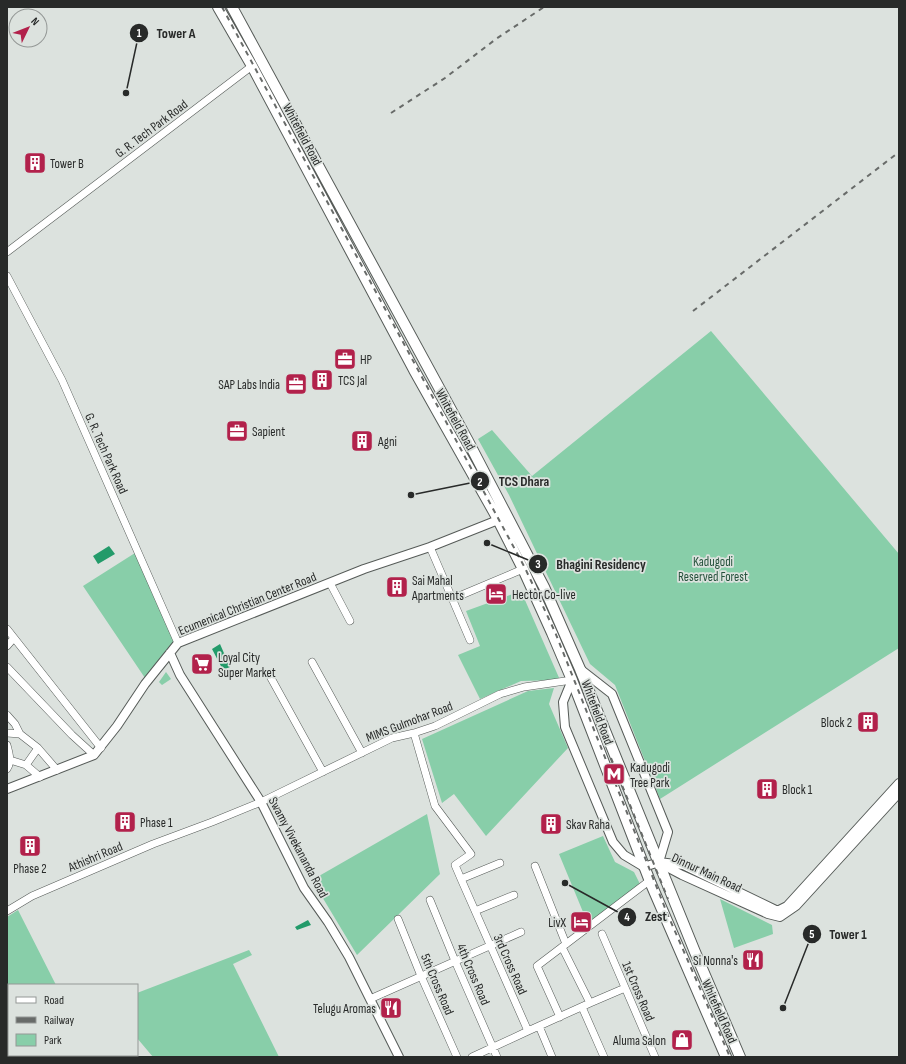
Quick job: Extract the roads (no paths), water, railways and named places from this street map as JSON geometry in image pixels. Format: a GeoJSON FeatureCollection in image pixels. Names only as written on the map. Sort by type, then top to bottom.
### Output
{"type":"FeatureCollection","features":[{"type":"Feature","properties":{"kind":"main road","name":"Whitefield Road"},"geometry":{"type":"LineString","coordinates":[[218,7],[252,66],[414,370],[498,520],[523,569],[572,680],[644,867],[726,1057]]}},
{"type":"Feature","properties":{"kind":"main road","name":"Whitefield Road"},"geometry":{"type":"LineString","coordinates":[[232,7],[508,515],[544,587],[580,669],[740,1057]]}},
{"type":"Feature","properties":{"kind":"street","name":"G. R. Tech Park Road"},"geometry":{"type":"LineString","coordinates":[[7,252],[252,66]]}},
{"type":"Feature","properties":{"kind":"street","name":"G. R. Tech Park Road"},"geometry":{"type":"LineString","coordinates":[[7,276],[62,380],[178,643]]}},
{"type":"Feature","properties":{"kind":"street","name":"Ecumenical Christian Center Road"},"geometry":{"type":"LineString","coordinates":[[7,789],[94,755],[117,726],[145,684],[178,643],[364,569],[430,547],[498,520]]}},
{"type":"Feature","properties":{"kind":"street"},"geometry":{"type":"LineString","coordinates":[[430,547],[470,640]]}},
{"type":"Feature","properties":{"kind":"street"},"geometry":{"type":"LineString","coordinates":[[452,599],[523,569]]}},
{"type":"Feature","properties":{"kind":"street"},"geometry":{"type":"LineString","coordinates":[[330,583],[350,621]]}},
{"type":"Feature","properties":{"kind":"street"},"geometry":{"type":"LineString","coordinates":[[7,628],[101,748]]}},
{"type":"Feature","properties":{"kind":"street"},"geometry":{"type":"LineString","coordinates":[[7,646],[14,638]]}},
{"type":"Feature","properties":{"kind":"street","name":"Swamy Vivekananda Road"},"geometry":{"type":"LineString","coordinates":[[170,653],[180,675],[261,802],[304,888],[328,922],[349,957],[399,1057]]}},
{"type":"Feature","properties":{"kind":"street"},"geometry":{"type":"LineString","coordinates":[[312,662],[362,753]]}},
{"type":"Feature","properties":{"kind":"street"},"geometry":{"type":"LineString","coordinates":[[7,667],[57,720],[94,755]]}},
{"type":"Feature","properties":{"kind":"street"},"geometry":{"type":"LineString","coordinates":[[572,680],[563,702],[566,727],[613,842],[624,855],[644,867],[659,862],[668,832],[612,694],[580,669]]}},
{"type":"Feature","properties":{"kind":"street"},"geometry":{"type":"LineString","coordinates":[[271,678],[323,772]]}},
{"type":"Feature","properties":{"kind":"street","name":"MIMS Gulmohar Road"},"geometry":{"type":"LineString","coordinates":[[261,802],[392,738],[435,726],[500,694],[524,687],[572,680]]}},
{"type":"Feature","properties":{"kind":"street"},"geometry":{"type":"LineString","coordinates":[[7,715],[15,724],[20,734],[38,748],[57,770]]}},
{"type":"Feature","properties":{"kind":"street"},"geometry":{"type":"LineString","coordinates":[[7,733],[20,734]]}},
{"type":"Feature","properties":{"kind":"street","name":"3rd Cross Road"},"geometry":{"type":"LineString","coordinates":[[414,733],[435,806],[471,854],[456,864],[461,879],[528,1031]]}},
{"type":"Feature","properties":{"kind":"street"},"geometry":{"type":"LineString","coordinates":[[7,745],[10,760],[7,769]]}},
{"type":"Feature","properties":{"kind":"street"},"geometry":{"type":"LineString","coordinates":[[26,765],[38,748]]}},
{"type":"Feature","properties":{"kind":"street"},"geometry":{"type":"LineString","coordinates":[[10,760],[26,765],[40,777]]}},
{"type":"Feature","properties":{"kind":"street","name":"Dinnur Main Road"},"geometry":{"type":"LineString","coordinates":[[659,862],[682,866],[770,908],[778,910],[787,906],[899,783]]}},
{"type":"Feature","properties":{"kind":"street","name":"Dinnur Main Road"},"geometry":{"type":"LineString","coordinates":[[659,862],[682,875],[768,914],[780,917],[796,906],[899,793]]}},
{"type":"Feature","properties":{"kind":"street","name":"Athishri Road"},"geometry":{"type":"LineString","coordinates":[[7,911],[32,896],[157,843],[261,802]]}},
{"type":"Feature","properties":{"kind":"street"},"geometry":{"type":"LineString","coordinates":[[461,879],[500,863]]}},
{"type":"Feature","properties":{"kind":"street"},"geometry":{"type":"LineString","coordinates":[[535,866],[564,945],[590,1003]]}},
{"type":"Feature","properties":{"kind":"street"},"geometry":{"type":"LineString","coordinates":[[560,1017],[537,966],[650,881]]}},
{"type":"Feature","properties":{"kind":"street"},"geometry":{"type":"LineString","coordinates":[[475,911],[514,894]]}},
{"type":"Feature","properties":{"kind":"street","name":"4th Cross Road"},"geometry":{"type":"LineString","coordinates":[[430,900],[497,1057]]}},
{"type":"Feature","properties":{"kind":"street","name":"5th Cross Road"},"geometry":{"type":"LineString","coordinates":[[398,919],[421,976],[457,1057]]}},
{"type":"Feature","properties":{"kind":"street"},"geometry":{"type":"LineString","coordinates":[[370,999],[521,932]]}},
{"type":"Feature","properties":{"kind":"street","name":"1st Cross Road"},"geometry":{"type":"LineString","coordinates":[[602,934],[655,1057]]}},
{"type":"Feature","properties":{"kind":"street"},"geometry":{"type":"LineString","coordinates":[[472,1057],[625,988]]}},
{"type":"Feature","properties":{"kind":"street"},"geometry":{"type":"LineString","coordinates":[[582,1007],[604,1057]]}},
{"type":"Feature","properties":{"kind":"street"},"geometry":{"type":"LineString","coordinates":[[539,1026],[552,1057]]}},
{"type":"Feature","properties":{"kind":"railway"},"geometry":{"type":"LineString","coordinates":[[222,7],[525,568],[555,632],[667,913],[730,1057]]}},
{"type":"Feature","properties":{"kind":"railway"},"geometry":{"type":"LineString","coordinates":[[391,113],[445,78],[496,39],[544,7]]}},
{"type":"Feature","properties":{"kind":"railway"},"geometry":{"type":"LineString","coordinates":[[693,311],[899,152]]}},
{"type":"Feature","properties":{"kind":"railway"},"geometry":{"type":"LineString","coordinates":[[611,758],[668,899]]}},
{"type":"Feature","properties":{"kind":"place","name":"Tower A"},"geometry":{"type":"Point","coordinates":[126,93]}},
{"type":"Feature","properties":{"kind":"place","name":"Tower B"},"geometry":{"type":"Point","coordinates":[35,163]}},
{"type":"Feature","properties":{"kind":"place","name":"HP"},"geometry":{"type":"Point","coordinates":[345,359]}},
{"type":"Feature","properties":{"kind":"place","name":"TCS Jal"},"geometry":{"type":"Point","coordinates":[322,380]}},
{"type":"Feature","properties":{"kind":"place","name":"SAP Labs India"},"geometry":{"type":"Point","coordinates":[296,384]}},
{"type":"Feature","properties":{"kind":"place","name":"Sapient"},"geometry":{"type":"Point","coordinates":[237,431]}},
{"type":"Feature","properties":{"kind":"place","name":"Agni"},"geometry":{"type":"Point","coordinates":[362,441]}},
{"type":"Feature","properties":{"kind":"place","name":"TCS Dhara"},"geometry":{"type":"Point","coordinates":[411,495]}},
{"type":"Feature","properties":{"kind":"place","name":"Bhagini Residency"},"geometry":{"type":"Point","coordinates":[487,543]}},
{"type":"Feature","properties":{"kind":"place","name":"Sai Mahal Apartments"},"geometry":{"type":"Point","coordinates":[397,587]}},
{"type":"Feature","properties":{"kind":"place","name":"Hector Co-live"},"geometry":{"type":"Point","coordinates":[496,594]}},
{"type":"Feature","properties":{"kind":"place","name":"Loyal City Super Market"},"geometry":{"type":"Point","coordinates":[202,664]}},
{"type":"Feature","properties":{"kind":"place","name":"Block 2"},"geometry":{"type":"Point","coordinates":[868,722]}},
{"type":"Feature","properties":{"kind":"place","name":"Kadugodi Tree Park"},"geometry":{"type":"Point","coordinates":[614,774]}},
{"type":"Feature","properties":{"kind":"place","name":"Block 1"},"geometry":{"type":"Point","coordinates":[767,789]}},
{"type":"Feature","properties":{"kind":"place","name":"Phase 1"},"geometry":{"type":"Point","coordinates":[125,822]}},
{"type":"Feature","properties":{"kind":"place","name":"Skav Raha"},"geometry":{"type":"Point","coordinates":[551,824]}},
{"type":"Feature","properties":{"kind":"place","name":"Phase 2"},"geometry":{"type":"Point","coordinates":[30,846]}},
{"type":"Feature","properties":{"kind":"place","name":"Zest"},"geometry":{"type":"Point","coordinates":[565,883]}},
{"type":"Feature","properties":{"kind":"place","name":"LivX"},"geometry":{"type":"Point","coordinates":[581,922]}},
{"type":"Feature","properties":{"kind":"place","name":"Si Nonna's"},"geometry":{"type":"Point","coordinates":[753,960]}},
{"type":"Feature","properties":{"kind":"place","name":"Telugu Aromas"},"geometry":{"type":"Point","coordinates":[391,1008]}},
{"type":"Feature","properties":{"kind":"place","name":"Tower 1"},"geometry":{"type":"Point","coordinates":[783,1008]}},
{"type":"Feature","properties":{"kind":"place","name":"Aluma Salon"},"geometry":{"type":"Point","coordinates":[682,1040]}},
{"type":"Feature","properties":{"kind":"park label","name":"Kadugodi Reserved Forest"},"geometry":{"type":"Point","coordinates":[713,568]}}]}
